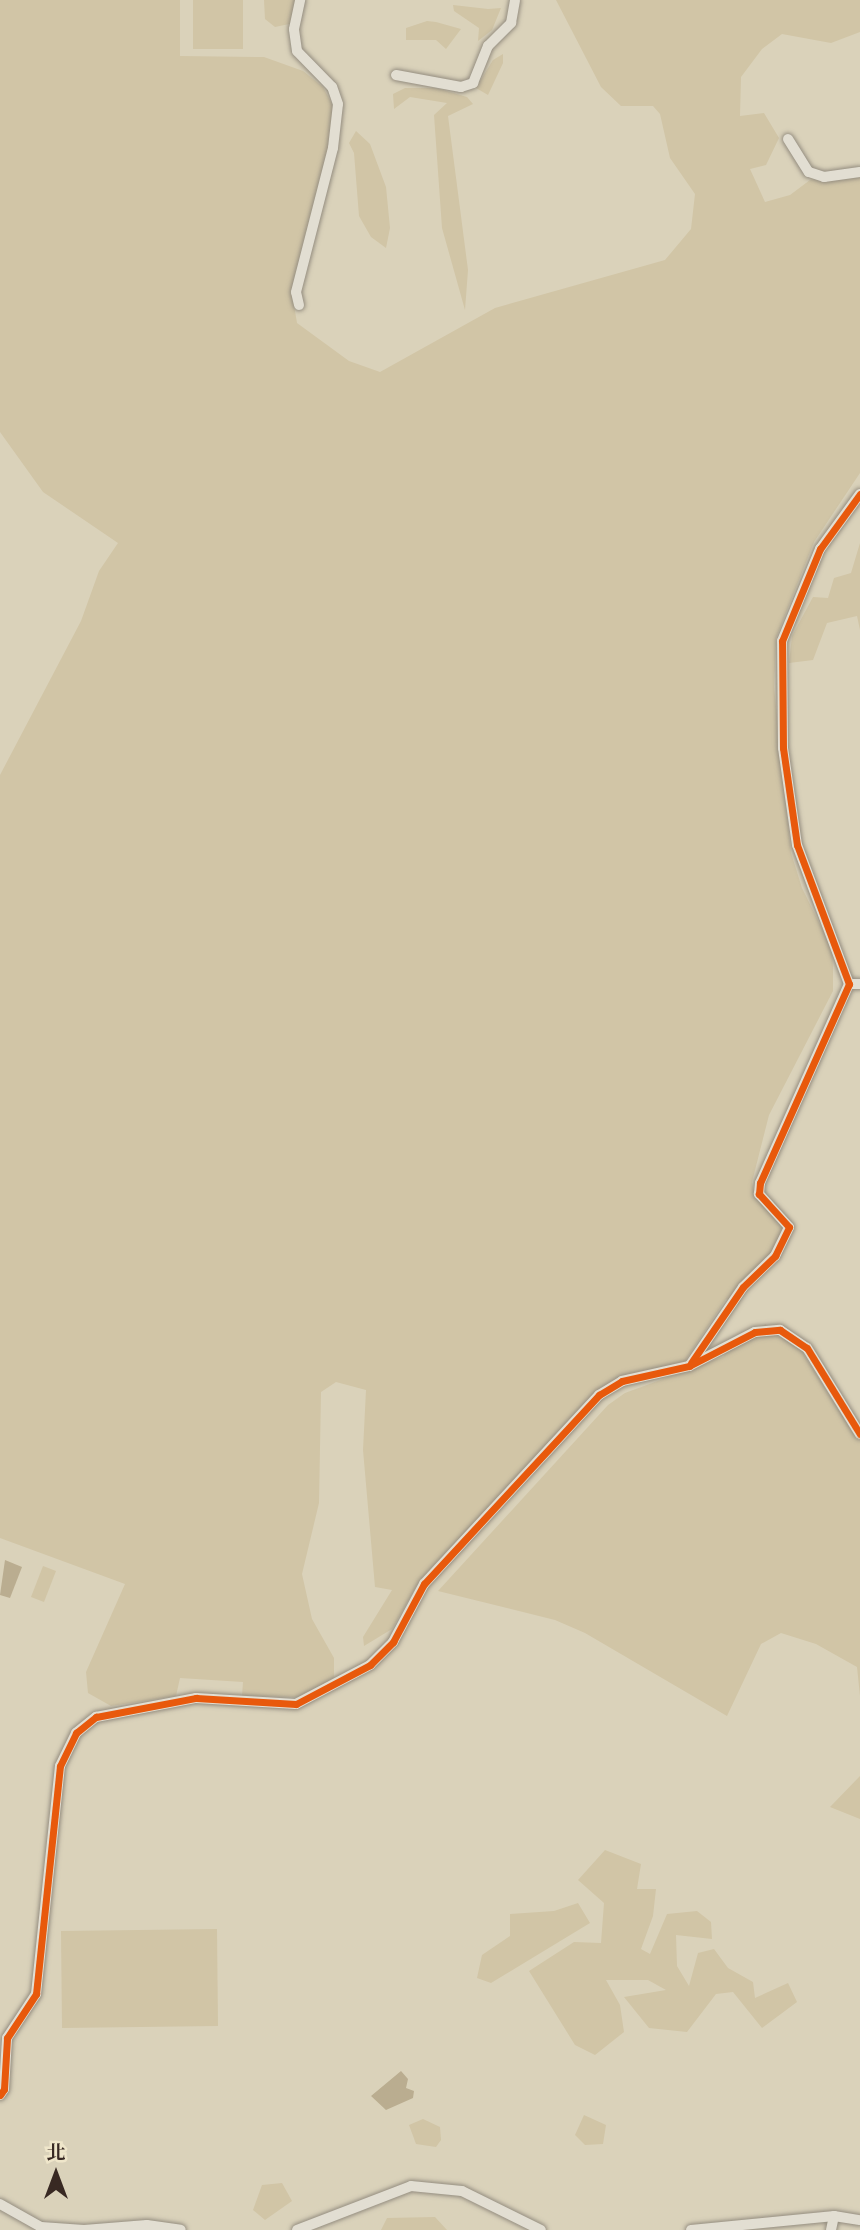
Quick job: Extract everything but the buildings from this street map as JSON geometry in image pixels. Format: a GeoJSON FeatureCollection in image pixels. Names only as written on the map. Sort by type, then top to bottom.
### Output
{"type":"FeatureCollection","features":[{"type":"Feature","properties":{"kind":"street"},"geometry":{"type":"LineString","coordinates":[[299,306],[296,292],[333,148],[338,104],[332,87],[297,51],[294,29],[300,0]]}},
{"type":"Feature","properties":{"kind":"street"},"geometry":{"type":"LineString","coordinates":[[396,75],[461,88],[473,83],[488,46],[510,23],[515,0]]}},
{"type":"Feature","properties":{"kind":"street"},"geometry":{"type":"LineString","coordinates":[[788,139],[809,172],[824,177],[860,172]]}},
{"type":"Feature","properties":{"kind":"street"},"geometry":{"type":"LineString","coordinates":[[689,1366],[743,1287],[775,1256],[789,1227],[759,1194],[760,1183],[849,984],[797,845],[783,748],[782,640],[820,549],[860,494]]}},
{"type":"Feature","properties":{"kind":"street"},"geometry":{"type":"LineString","coordinates":[[849,984],[860,985]]}},
{"type":"Feature","properties":{"kind":"street"},"geometry":{"type":"LineString","coordinates":[[0,2095],[4,2089],[7,2038],[36,1994],[55,1788],[67,1747],[76,1734],[111,1711],[182,1699],[296,1704],[370,1665],[393,1642],[424,1584],[593,1401],[622,1381],[689,1366],[755,1332],[785,1332],[818,1361],[860,1434]]}},
{"type":"Feature","properties":{"kind":"street"},"geometry":{"type":"LineString","coordinates":[[297,2230],[411,2186],[437,2186],[462,2191],[541,2230]]}},
{"type":"Feature","properties":{"kind":"street"},"geometry":{"type":"LineString","coordinates":[[0,2204],[41,2227],[84,2230],[159,2225],[181,2230]]}},
{"type":"Feature","properties":{"kind":"street"},"geometry":{"type":"LineString","coordinates":[[691,2230],[834,2216],[860,2220]]}},
{"type":"Feature","properties":{"kind":"street"},"geometry":{"type":"LineString","coordinates":[[831,2230],[834,2216]]}},
{"type":"Feature","properties":{"kind":"shaded area"},"geometry":{"type":"Polygon","coordinates":[[[0,0],[180,0],[180,56],[264,57],[303,71],[323,87],[334,108],[331,159],[292,293],[297,323],[349,361],[380,372],[495,308],[665,260],[691,229],[695,194],[670,158],[660,114],[653,106],[621,106],[601,87],[556,0],[860,0],[860,32],[831,43],[782,34],[762,49],[741,77],[740,116],[764,113],[779,138],[766,165],[750,169],[765,202],[790,195],[810,180],[860,173],[860,473],[814,542],[776,638],[774,687],[791,853],[802,888],[832,949],[833,969],[833,991],[769,1115],[752,1182],[755,1198],[782,1219],[781,1236],[738,1305],[726,1299],[685,1361],[614,1380],[586,1403],[420,1580],[392,1629],[364,1646],[363,1637],[392,1590],[375,1587],[363,1450],[366,1390],[336,1382],[321,1392],[319,1503],[302,1574],[312,1619],[334,1658],[334,1682],[300,1697],[242,1696],[243,1682],[180,1678],[176,1696],[111,1706],[88,1693],[86,1672],[125,1584],[0,1538],[0,775],[81,621],[99,571],[118,543],[43,492],[0,432],[0,0]]]}},
{"type":"Feature","properties":{"kind":"shaded area"},"geometry":{"type":"Polygon","coordinates":[[[193,0],[243,0],[243,49],[193,49],[193,0]]]}},
{"type":"Feature","properties":{"kind":"shaded area"},"geometry":{"type":"Polygon","coordinates":[[[264,0],[296,0],[294,23],[275,27],[265,19],[264,0]]]}},
{"type":"Feature","properties":{"kind":"shaded area"},"geometry":{"type":"Polygon","coordinates":[[[453,5],[501,8],[492,30],[478,41],[479,28],[454,11],[453,5]]]}},
{"type":"Feature","properties":{"kind":"shaded area"},"geometry":{"type":"Polygon","coordinates":[[[427,21],[461,29],[446,49],[436,40],[406,40],[406,28],[427,21]]]}},
{"type":"Feature","properties":{"kind":"shaded area"},"geometry":{"type":"Polygon","coordinates":[[[503,54],[503,63],[488,95],[476,88],[493,60],[503,54]]]}},
{"type":"Feature","properties":{"kind":"shaded area"},"geometry":{"type":"Polygon","coordinates":[[[405,88],[436,88],[467,97],[473,104],[448,116],[468,270],[465,310],[442,228],[434,115],[447,103],[410,97],[394,109],[393,94],[405,88]]]}},
{"type":"Feature","properties":{"kind":"shaded area"},"geometry":{"type":"Polygon","coordinates":[[[356,131],[370,144],[386,187],[390,228],[386,248],[371,237],[359,216],[354,153],[349,143],[356,131]]]}},
{"type":"Feature","properties":{"kind":"shaded area"},"geometry":{"type":"Polygon","coordinates":[[[860,543],[860,630],[857,616],[827,623],[813,660],[789,663],[792,636],[813,597],[828,598],[834,578],[851,573],[860,543]]]}},
{"type":"Feature","properties":{"kind":"shaded area"},"geometry":{"type":"Polygon","coordinates":[[[766,1324],[772,1335],[795,1341],[854,1434],[860,1435],[860,1696],[857,1667],[816,1644],[781,1633],[761,1644],[727,1716],[585,1633],[555,1620],[438,1591],[608,1405],[625,1393],[723,1357],[740,1335],[766,1324]]]}},
{"type":"Feature","properties":{"kind":"shaded area"},"geometry":{"type":"Polygon","coordinates":[[[5,1560],[22,1567],[10,1598],[0,1595],[5,1560]]]}},
{"type":"Feature","properties":{"kind":"shaded area"},"geometry":{"type":"Polygon","coordinates":[[[43,1566],[56,1571],[44,1602],[31,1597],[43,1566]]]}},
{"type":"Feature","properties":{"kind":"shaded area"},"geometry":{"type":"Polygon","coordinates":[[[860,1776],[860,1819],[830,1807],[860,1776]]]}},
{"type":"Feature","properties":{"kind":"shaded area"},"geometry":{"type":"Polygon","coordinates":[[[605,1850],[641,1864],[637,1889],[656,1889],[653,1916],[641,1949],[650,1954],[667,1914],[697,1911],[711,1922],[712,1939],[676,1935],[677,1966],[689,1986],[698,1953],[714,1949],[728,1968],[753,1982],[755,1998],[788,1983],[797,2002],[762,2028],[733,1992],[716,1994],[687,2032],[649,2028],[624,1997],[666,1990],[648,1980],[606,1980],[620,2005],[624,2032],[595,2055],[575,2045],[529,1971],[574,1942],[601,1943],[604,1903],[578,1880],[605,1850]]]}},
{"type":"Feature","properties":{"kind":"shaded area"},"geometry":{"type":"Polygon","coordinates":[[[578,1903],[590,1923],[491,1983],[477,1978],[482,1955],[510,1936],[510,1914],[554,1911],[578,1903]]]}},
{"type":"Feature","properties":{"kind":"shaded area"},"geometry":{"type":"Polygon","coordinates":[[[217,1929],[218,2026],[62,2028],[61,1931],[217,1929]]]}},
{"type":"Feature","properties":{"kind":"shaded area"},"geometry":{"type":"Polygon","coordinates":[[[401,2071],[408,2079],[406,2088],[414,2091],[413,2098],[386,2110],[371,2096],[401,2071]]]}},
{"type":"Feature","properties":{"kind":"shaded area"},"geometry":{"type":"Polygon","coordinates":[[[584,2115],[606,2125],[603,2144],[585,2145],[575,2135],[584,2115]]]}},
{"type":"Feature","properties":{"kind":"shaded area"},"geometry":{"type":"Polygon","coordinates":[[[423,2119],[440,2127],[441,2140],[436,2147],[416,2144],[409,2125],[423,2119]]]}},
{"type":"Feature","properties":{"kind":"shaded area"},"geometry":{"type":"Polygon","coordinates":[[[282,2183],[292,2201],[265,2220],[253,2210],[262,2185],[282,2183]]]}},
{"type":"Feature","properties":{"kind":"shaded area"},"geometry":{"type":"Polygon","coordinates":[[[435,2217],[447,2230],[381,2230],[387,2218],[435,2217]]]}},
{"type":"Feature","properties":{"kind":"cycle path"},"geometry":{"type":"LineString","coordinates":[[691,1363],[743,1287],[775,1256],[789,1227],[759,1194],[760,1183],[849,984],[797,845],[783,748],[782,641],[820,549],[860,494]]}},
{"type":"Feature","properties":{"kind":"cycle path"},"geometry":{"type":"LineString","coordinates":[[0,2095],[4,2089],[7,2038],[36,1994],[60,1766],[76,1733],[96,1717],[196,1698],[296,1704],[370,1665],[393,1642],[424,1584],[599,1395],[622,1381],[689,1366],[755,1332],[780,1330],[807,1348],[860,1434]]}}]}
